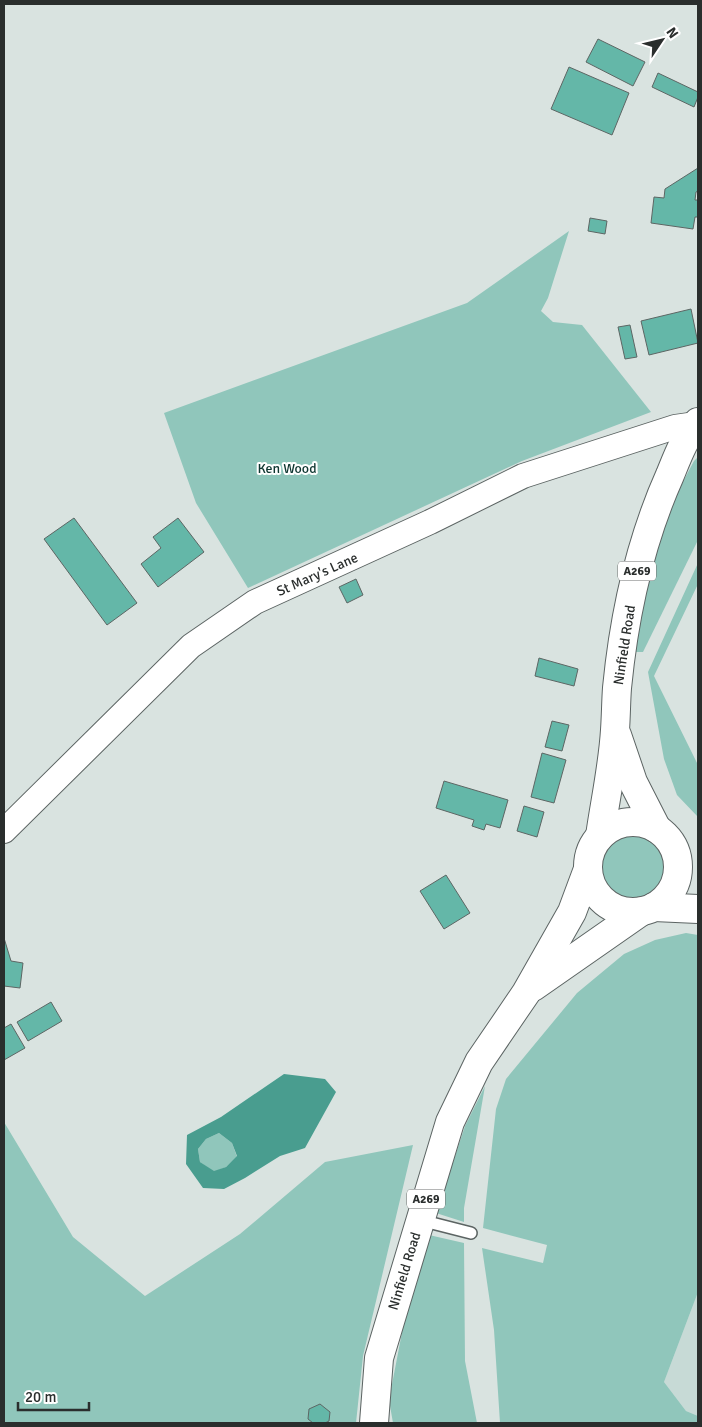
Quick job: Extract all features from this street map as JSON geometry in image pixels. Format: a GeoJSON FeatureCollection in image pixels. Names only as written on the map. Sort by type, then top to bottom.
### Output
{"type":"FeatureCollection","features":[{"type":"Feature","properties":{"kind":"main road","name":"Ninfield Road"},"geometry":{"type":"LineString","coordinates":[[600,836],[615,731],[621,659],[628,611],[640,557],[679,454],[697,423]]}},
{"type":"Feature","properties":{"kind":"main road","name":"Ninfield Road"},"geometry":{"type":"LineString","coordinates":[[615,731],[633,782],[666,839]]}},
{"type":"Feature","properties":{"kind":"main road"},"geometry":{"type":"LineString","coordinates":[[698,868],[666,839],[645,824],[632,822],[615,826],[600,836],[589,856],[588,869],[590,882],[596,893],[616,909],[629,912],[648,909],[698,909]]}},
{"type":"Feature","properties":{"kind":"main road"},"geometry":{"type":"LineString","coordinates":[[648,909],[665,899],[673,888],[677,876],[678,862],[666,839]]}},
{"type":"Feature","properties":{"kind":"main road","name":"Ninfield Road"},"geometry":{"type":"LineString","coordinates":[[374,1423],[378,1358],[450,1122],[479,1062],[526,993],[572,912],[588,869]]}},
{"type":"Feature","properties":{"kind":"main road","name":"Ninfield Road"},"geometry":{"type":"LineString","coordinates":[[526,993],[648,909]]}},
{"type":"Feature","properties":{"kind":"street","name":"St Mary's Lane"},"geometry":{"type":"LineString","coordinates":[[4,832],[191,646],[255,602],[430,522],[523,476],[674,427],[697,423]]}},
{"type":"Feature","properties":{"kind":"lane"},"geometry":{"type":"LineString","coordinates":[[420,1220],[470,1233]]}},
{"type":"Feature","properties":{"kind":"shaded area"},"geometry":{"type":"Polygon","coordinates":[[[284,1074],[325,1079],[336,1092],[305,1148],[280,1156],[224,1189],[203,1188],[186,1164],[187,1135],[221,1117],[284,1074]],[[219,1133],[206,1139],[198,1149],[200,1162],[214,1171],[226,1167],[237,1156],[232,1143],[219,1133]]]}},
{"type":"Feature","properties":{"kind":"shaded area"},"geometry":{"type":"Polygon","coordinates":[[[698,1292],[698,1416],[686,1411],[664,1382],[698,1292]]]}},
{"type":"Feature","properties":{"kind":"green space","name":"Ken Wood"},"geometry":{"type":"Polygon","coordinates":[[[569,231],[548,298],[541,311],[553,322],[582,325],[651,412],[522,461],[248,588],[196,503],[164,413],[467,303],[569,231]]]}},
{"type":"Feature","properties":{"kind":"green space"},"geometry":{"type":"Polygon","coordinates":[[[698,457],[698,540],[643,652],[635,652],[654,552],[671,504],[698,457]]]}},
{"type":"Feature","properties":{"kind":"green space"},"geometry":{"type":"Polygon","coordinates":[[[698,563],[698,584],[654,676],[698,765],[698,817],[677,795],[664,759],[648,672],[698,563]]]}},
{"type":"Feature","properties":{"kind":"green space"},"geometry":{"type":"Polygon","coordinates":[[[632,832],[645,835],[656,842],[663,853],[666,866],[663,879],[656,890],[645,897],[632,900],[619,897],[608,890],[601,879],[598,866],[601,853],[608,842],[619,835],[632,832]]]}},
{"type":"Feature","properties":{"kind":"green space"},"geometry":{"type":"Polygon","coordinates":[[[686,933],[698,935],[698,1292],[664,1382],[686,1411],[698,1416],[698,1423],[500,1423],[494,1330],[482,1248],[543,1263],[547,1245],[483,1228],[496,1109],[506,1079],[577,993],[624,954],[655,940],[686,933]]]}},
{"type":"Feature","properties":{"kind":"green space"},"geometry":{"type":"Polygon","coordinates":[[[485,1086],[464,1208],[464,1222],[436,1213],[465,1126],[485,1086]]]}},
{"type":"Feature","properties":{"kind":"green space"},"geometry":{"type":"Polygon","coordinates":[[[4,1122],[73,1237],[145,1296],[240,1234],[325,1162],[413,1145],[363,1356],[356,1423],[4,1423],[4,1122]]]}},
{"type":"Feature","properties":{"kind":"green space"},"geometry":{"type":"Polygon","coordinates":[[[219,1133],[232,1143],[237,1157],[226,1167],[214,1172],[200,1162],[198,1149],[206,1139],[219,1133]]]}},
{"type":"Feature","properties":{"kind":"green space"},"geometry":{"type":"Polygon","coordinates":[[[429,1235],[464,1243],[465,1361],[477,1423],[393,1423],[389,1400],[408,1301],[429,1235]]]}},
{"type":"Feature","properties":{"kind":"building"},"geometry":{"type":"Polygon","coordinates":[[[598,39],[645,62],[633,86],[586,62],[598,39]]]}},
{"type":"Feature","properties":{"kind":"building"},"geometry":{"type":"Polygon","coordinates":[[[569,67],[629,93],[612,135],[551,109],[569,67]]]}},
{"type":"Feature","properties":{"kind":"building"},"geometry":{"type":"Polygon","coordinates":[[[658,73],[698,92],[694,107],[652,87],[658,73]]]}},
{"type":"Feature","properties":{"kind":"building"},"geometry":{"type":"Polygon","coordinates":[[[698,168],[698,191],[696,192],[695,200],[698,200],[698,217],[695,217],[693,229],[651,223],[654,197],[664,198],[665,189],[698,168]]]}},
{"type":"Feature","properties":{"kind":"building"},"geometry":{"type":"Polygon","coordinates":[[[590,218],[607,221],[605,234],[588,231],[590,218]]]}},
{"type":"Feature","properties":{"kind":"building"},"geometry":{"type":"Polygon","coordinates":[[[691,309],[698,343],[649,355],[641,321],[691,309]]]}},
{"type":"Feature","properties":{"kind":"building"},"geometry":{"type":"Polygon","coordinates":[[[630,325],[637,357],[625,359],[618,327],[630,325]]]}},
{"type":"Feature","properties":{"kind":"building"},"geometry":{"type":"Polygon","coordinates":[[[74,518],[137,603],[107,625],[44,539],[74,518]]]}},
{"type":"Feature","properties":{"kind":"building"},"geometry":{"type":"Polygon","coordinates":[[[178,518],[204,552],[158,587],[141,564],[161,548],[153,537],[178,518]]]}},
{"type":"Feature","properties":{"kind":"building"},"geometry":{"type":"Polygon","coordinates":[[[356,579],[363,595],[347,603],[339,587],[356,579]]]}},
{"type":"Feature","properties":{"kind":"building"},"geometry":{"type":"Polygon","coordinates":[[[539,658],[578,669],[574,686],[535,676],[539,658]]]}},
{"type":"Feature","properties":{"kind":"building"},"geometry":{"type":"Polygon","coordinates":[[[552,721],[569,725],[562,751],[545,747],[552,721]]]}},
{"type":"Feature","properties":{"kind":"building"},"geometry":{"type":"Polygon","coordinates":[[[542,753],[566,760],[554,803],[531,797],[542,753]]]}},
{"type":"Feature","properties":{"kind":"building"},"geometry":{"type":"Polygon","coordinates":[[[444,781],[508,800],[500,828],[486,824],[484,830],[472,826],[474,820],[436,808],[444,781]]]}},
{"type":"Feature","properties":{"kind":"building"},"geometry":{"type":"Polygon","coordinates":[[[524,806],[544,812],[537,837],[517,831],[524,806]]]}},
{"type":"Feature","properties":{"kind":"building"},"geometry":{"type":"Polygon","coordinates":[[[446,875],[470,913],[444,929],[420,891],[446,875]]]}},
{"type":"Feature","properties":{"kind":"building"},"geometry":{"type":"Polygon","coordinates":[[[4,938],[11,961],[23,963],[20,988],[4,986],[4,938]]]}},
{"type":"Feature","properties":{"kind":"building"},"geometry":{"type":"Polygon","coordinates":[[[51,1002],[62,1021],[28,1041],[17,1022],[51,1002]]]}},
{"type":"Feature","properties":{"kind":"building"},"geometry":{"type":"Polygon","coordinates":[[[11,1024],[25,1048],[4,1060],[4,1028],[11,1024]]]}},
{"type":"Feature","properties":{"kind":"building"},"geometry":{"type":"Polygon","coordinates":[[[320,1404],[330,1412],[329,1421],[313,1423],[308,1419],[309,1409],[320,1404]]]}}]}
